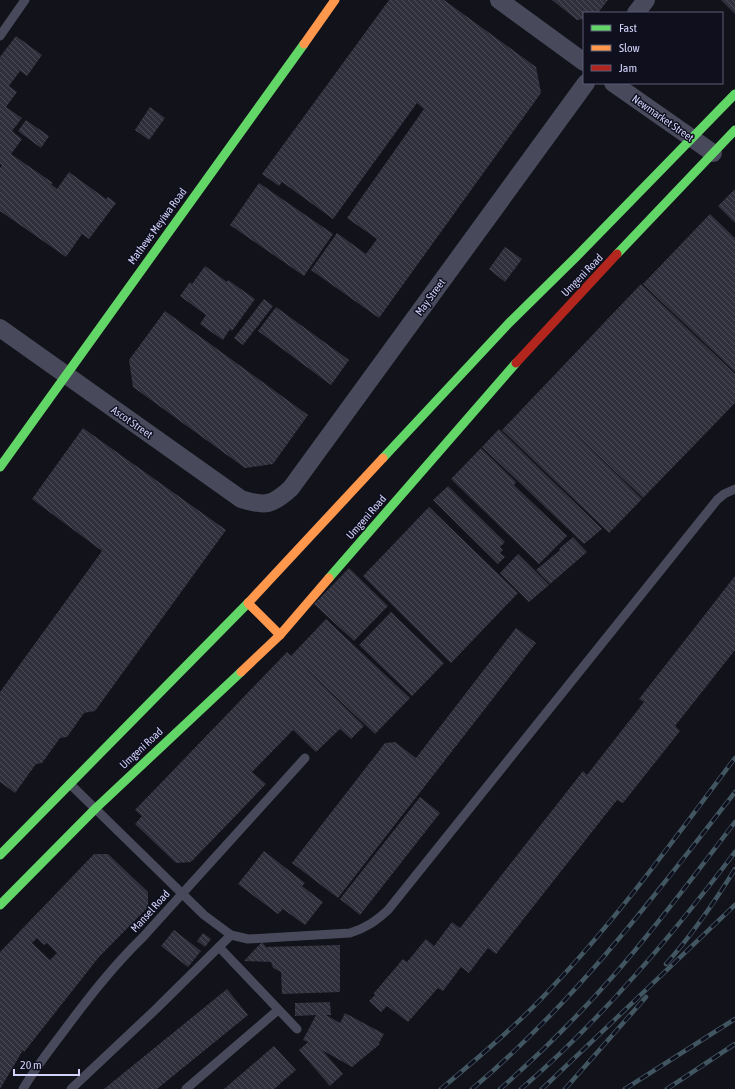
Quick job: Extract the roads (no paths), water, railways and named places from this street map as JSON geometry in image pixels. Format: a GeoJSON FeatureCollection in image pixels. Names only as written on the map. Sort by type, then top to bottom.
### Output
{"type":"FeatureCollection","features":[{"type":"Feature","properties":{"kind":"main road","name":"Mathews Meyiwa Road"},"geometry":{"type":"LineString","coordinates":[[0,467],[64,374],[335,0]]}},
{"type":"Feature","properties":{"kind":"main road","name":"Umgeni Road"},"geometry":{"type":"LineString","coordinates":[[0,855],[248,603],[512,325],[626,211],[692,138],[735,94]]}},
{"type":"Feature","properties":{"kind":"main road","name":"Umgeni Road"},"geometry":{"type":"LineString","coordinates":[[0,905],[96,808],[280,635],[529,341],[640,225],[735,130]]}},
{"type":"Feature","properties":{"kind":"main road"},"geometry":{"type":"LineString","coordinates":[[248,603],[280,635]]}},
{"type":"Feature","properties":{"kind":"street"},"geometry":{"type":"LineString","coordinates":[[499,0],[583,61]]}},
{"type":"Feature","properties":{"kind":"street"},"geometry":{"type":"LineString","coordinates":[[637,12],[646,0]]}},
{"type":"Feature","properties":{"kind":"street","name":"May Street"},"geometry":{"type":"LineString","coordinates":[[268,504],[282,497],[299,478],[585,84]]}},
{"type":"Feature","properties":{"kind":"street","name":"Newmarket Street"},"geometry":{"type":"LineString","coordinates":[[614,84],[692,138],[712,154]]}},
{"type":"Feature","properties":{"kind":"street","name":"Ascot Street"},"geometry":{"type":"LineString","coordinates":[[0,328],[242,499],[257,504],[268,504]]}},
{"type":"Feature","properties":{"kind":"lane"},"geometry":{"type":"LineString","coordinates":[[0,36],[25,0]]}},
{"type":"Feature","properties":{"kind":"lane"},"geometry":{"type":"LineString","coordinates":[[70,784],[204,915],[231,935],[248,939],[350,933],[364,928],[376,921],[388,910],[707,512],[724,494],[735,489]]}},
{"type":"Feature","properties":{"kind":"lane","name":"Mansel Road"},"geometry":{"type":"LineString","coordinates":[[23,1089],[81,1007],[120,960],[143,937],[305,758]]}},
{"type":"Feature","properties":{"kind":"lane"},"geometry":{"type":"LineString","coordinates":[[76,1087],[231,935]]}},
{"type":"Feature","properties":{"kind":"lane"},"geometry":{"type":"LineString","coordinates":[[219,947],[297,1029]]}},
{"type":"Feature","properties":{"kind":"lane"},"geometry":{"type":"LineString","coordinates":[[186,1089],[278,1010]]}},
{"type":"Feature","properties":{"kind":"railway"},"geometry":{"type":"LineString","coordinates":[[441,1089],[514,1025],[542,998],[603,930],[648,874],[735,758]]}},
{"type":"Feature","properties":{"kind":"railway"},"geometry":{"type":"LineString","coordinates":[[472,1089],[509,1056],[579,985],[674,871],[735,792]]}},
{"type":"Feature","properties":{"kind":"railway"},"geometry":{"type":"LineString","coordinates":[[500,1089],[559,1034],[614,975],[661,919],[735,822]]}},
{"type":"Feature","properties":{"kind":"railway"},"geometry":{"type":"LineString","coordinates":[[521,1089],[551,1062],[608,1005],[686,915],[735,852]]}},
{"type":"Feature","properties":{"kind":"railway"},"geometry":{"type":"LineString","coordinates":[[666,964],[685,942],[735,869]]}},
{"type":"Feature","properties":{"kind":"railway"},"geometry":{"type":"LineString","coordinates":[[542,1089],[735,905]]}},
{"type":"Feature","properties":{"kind":"railway"},"geometry":{"type":"LineString","coordinates":[[565,1089],[646,997]]}},
{"type":"Feature","properties":{"kind":"railway"},"geometry":{"type":"LineString","coordinates":[[625,1089],[735,1019]]}},
{"type":"Feature","properties":{"kind":"railway"},"geometry":{"type":"LineString","coordinates":[[667,1089],[735,1044]]}}]}
